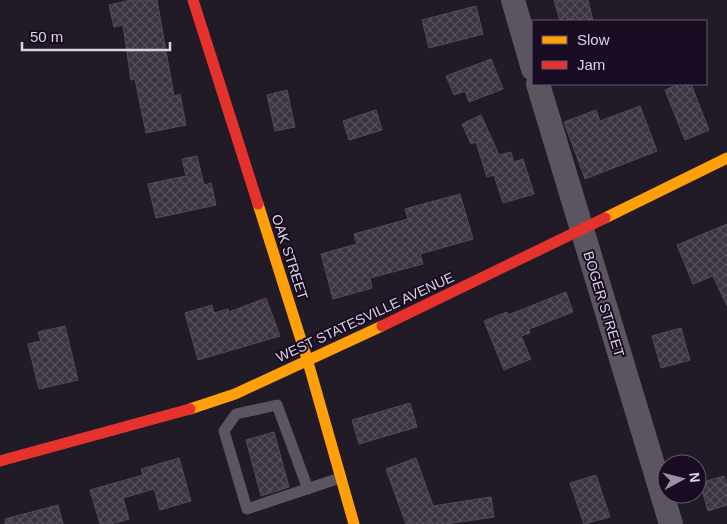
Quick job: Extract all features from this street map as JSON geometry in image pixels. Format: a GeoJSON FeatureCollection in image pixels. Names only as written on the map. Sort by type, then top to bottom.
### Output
{"type":"FeatureCollection","features":[{"type":"Feature","properties":{"kind":"street","name":"OAK STREET"},"geometry":{"type":"LineString","coordinates":[[193,0],[308,362],[354,524]]}},
{"type":"Feature","properties":{"kind":"street"},"geometry":{"type":"LineString","coordinates":[[513,0],[532,66]]}},
{"type":"Feature","properties":{"kind":"street","name":"BOGER STREET"},"geometry":{"type":"LineString","coordinates":[[538,85],[671,524]]}},
{"type":"Feature","properties":{"kind":"street","name":"WEST STATESVILLE AVENUE"},"geometry":{"type":"LineString","coordinates":[[0,461],[180,413],[231,396],[308,362],[727,158]]}},
{"type":"Feature","properties":{"kind":"lane"},"geometry":{"type":"LineString","coordinates":[[231,396],[236,414]]}},
{"type":"Feature","properties":{"kind":"lane"},"geometry":{"type":"LineString","coordinates":[[308,488],[277,405],[236,414],[224,431],[247,508],[340,478]]}},
{"type":"Feature","properties":{"kind":"building"},"geometry":{"type":"Polygon","coordinates":[[[131,0],[157,0],[174,96],[180,94],[186,125],[146,133],[135,79],[131,80],[123,25],[114,27],[109,5],[131,0]]]}},
{"type":"Feature","properties":{"kind":"building"},"geometry":{"type":"Polygon","coordinates":[[[554,0],[588,0],[593,20],[560,20],[554,0]]]}},
{"type":"Feature","properties":{"kind":"building"},"geometry":{"type":"Polygon","coordinates":[[[476,6],[483,34],[429,48],[422,20],[476,6]]]}},
{"type":"Feature","properties":{"kind":"building"},"geometry":{"type":"Polygon","coordinates":[[[491,59],[503,89],[469,102],[465,91],[454,95],[446,76],[491,59]]]}},
{"type":"Feature","properties":{"kind":"building"},"geometry":{"type":"Polygon","coordinates":[[[677,85],[691,85],[709,130],[685,140],[665,90],[677,85]]]}},
{"type":"Feature","properties":{"kind":"building"},"geometry":{"type":"Polygon","coordinates":[[[287,90],[295,127],[275,131],[267,95],[287,90]]]}},
{"type":"Feature","properties":{"kind":"building"},"geometry":{"type":"Polygon","coordinates":[[[640,106],[657,151],[585,179],[564,122],[596,110],[600,121],[640,106]]]}},
{"type":"Feature","properties":{"kind":"building"},"geometry":{"type":"Polygon","coordinates":[[[376,110],[382,130],[349,140],[343,121],[376,110]]]}},
{"type":"Feature","properties":{"kind":"building"},"geometry":{"type":"Polygon","coordinates":[[[481,115],[499,155],[511,152],[514,162],[523,159],[534,194],[503,203],[494,175],[487,177],[476,142],[471,144],[462,124],[481,115]]]}},
{"type":"Feature","properties":{"kind":"building"},"geometry":{"type":"Polygon","coordinates":[[[197,156],[204,185],[211,183],[216,205],[156,218],[148,184],[186,176],[182,159],[197,156]]]}},
{"type":"Feature","properties":{"kind":"building"},"geometry":{"type":"Polygon","coordinates":[[[460,194],[473,239],[420,254],[423,264],[370,278],[372,288],[333,299],[321,254],[357,244],[354,234],[408,219],[405,209],[460,194]]]}},
{"type":"Feature","properties":{"kind":"building"},"geometry":{"type":"Polygon","coordinates":[[[727,224],[727,306],[713,276],[693,284],[677,245],[727,224]]]}},
{"type":"Feature","properties":{"kind":"building"},"geometry":{"type":"Polygon","coordinates":[[[566,292],[573,312],[529,329],[530,333],[521,336],[531,359],[504,370],[484,321],[507,312],[508,315],[566,292]]]}},
{"type":"Feature","properties":{"kind":"building"},"geometry":{"type":"Polygon","coordinates":[[[266,298],[280,336],[198,360],[185,313],[212,305],[214,313],[228,309],[229,312],[266,298]]]}},
{"type":"Feature","properties":{"kind":"building"},"geometry":{"type":"Polygon","coordinates":[[[65,326],[78,380],[39,389],[28,344],[41,341],[38,332],[65,326]]]}},
{"type":"Feature","properties":{"kind":"building"},"geometry":{"type":"Polygon","coordinates":[[[681,328],[690,360],[661,368],[652,336],[681,328]]]}},
{"type":"Feature","properties":{"kind":"building"},"geometry":{"type":"Polygon","coordinates":[[[410,403],[417,427],[359,444],[352,420],[410,403]]]}},
{"type":"Feature","properties":{"kind":"building"},"geometry":{"type":"Polygon","coordinates":[[[274,432],[289,487],[261,496],[246,440],[274,432]]]}},
{"type":"Feature","properties":{"kind":"building"},"geometry":{"type":"Polygon","coordinates":[[[179,458],[191,501],[160,510],[154,489],[123,498],[129,519],[112,524],[100,524],[90,490],[143,475],[141,469],[179,458]]]}},
{"type":"Feature","properties":{"kind":"building"},"geometry":{"type":"Polygon","coordinates":[[[416,458],[433,506],[491,497],[494,517],[446,524],[406,524],[386,469],[416,458]]]}},
{"type":"Feature","properties":{"kind":"building"},"geometry":{"type":"Polygon","coordinates":[[[596,475],[610,517],[584,524],[570,483],[596,475]]]}},
{"type":"Feature","properties":{"kind":"building"},"geometry":{"type":"Polygon","coordinates":[[[724,476],[727,486],[727,505],[708,511],[706,504],[707,481],[724,476]]]}},
{"type":"Feature","properties":{"kind":"building"},"geometry":{"type":"Polygon","coordinates":[[[58,505],[63,524],[5,524],[5,519],[58,505]]]}},
{"type":"Feature","properties":{"kind":"traffic: slow"},"geometry":{"type":"LineString","coordinates":[[605,218],[727,158]]}},
{"type":"Feature","properties":{"kind":"traffic: slow"},"geometry":{"type":"LineString","coordinates":[[258,204],[308,362],[354,524]]}},
{"type":"Feature","properties":{"kind":"traffic: slow"},"geometry":{"type":"LineString","coordinates":[[190,409],[235,394],[382,326]]}},
{"type":"Feature","properties":{"kind":"traffic: jam"},"geometry":{"type":"LineString","coordinates":[[193,0],[258,204]]}},
{"type":"Feature","properties":{"kind":"traffic: jam"},"geometry":{"type":"LineString","coordinates":[[382,326],[605,218]]}},
{"type":"Feature","properties":{"kind":"traffic: jam"},"geometry":{"type":"LineString","coordinates":[[0,461],[190,409]]}}]}
